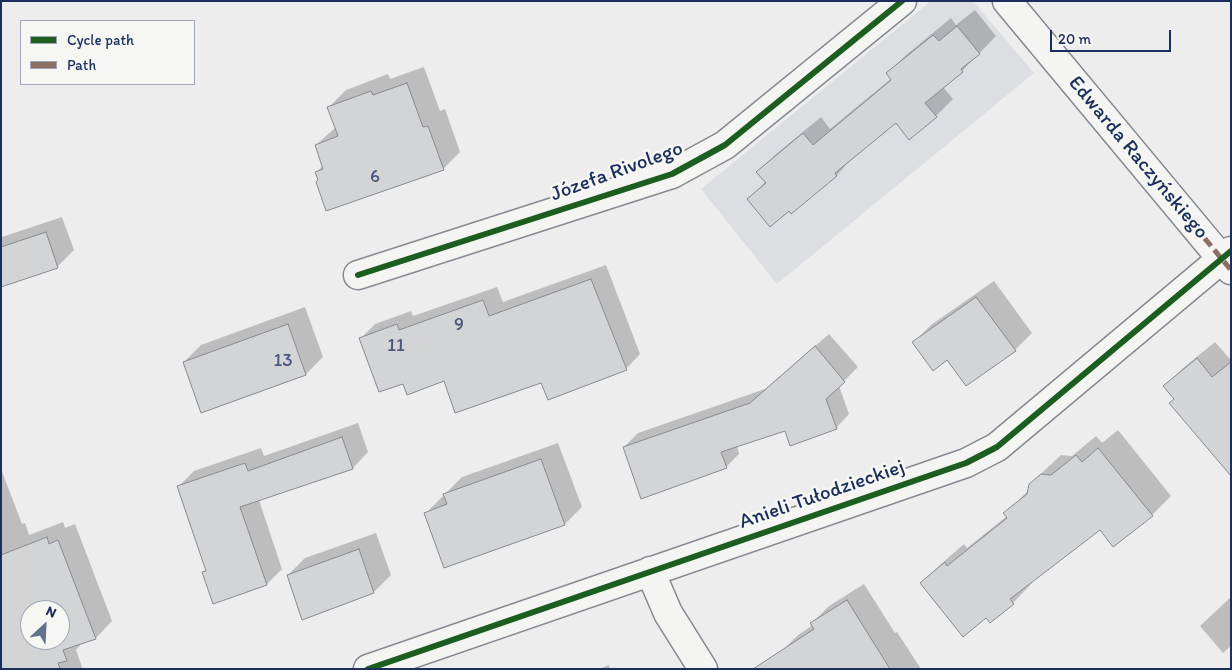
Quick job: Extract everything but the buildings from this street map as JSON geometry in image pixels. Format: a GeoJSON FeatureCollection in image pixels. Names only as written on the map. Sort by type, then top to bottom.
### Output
{"type":"FeatureCollection","features":[{"type":"Feature","properties":{"kind":"street","name":"Józefa Rivolego"},"geometry":{"type":"LineString","coordinates":[[358,275],[672,174],[725,145],[902,1]]}},
{"type":"Feature","properties":{"kind":"street","name":"Edwarda Raczyńskiego"},"geometry":{"type":"LineString","coordinates":[[1007,1],[1228,260]]}},
{"type":"Feature","properties":{"kind":"street","name":"Anieli Tułodzieckiej"},"geometry":{"type":"LineString","coordinates":[[368,669],[966,463],[997,447],[1228,260]]}},
{"type":"Feature","properties":{"kind":"street"},"geometry":{"type":"LineString","coordinates":[[650,571],[668,613],[702,669]]}},
{"type":"Feature","properties":{"kind":"shaded area"},"geometry":{"type":"Polygon","coordinates":[[[931,1],[973,1],[1034,73],[777,284],[701,189],[931,1]]]}},
{"type":"Feature","properties":{"kind":"marked path"},"geometry":{"type":"LineString","coordinates":[[1128,146],[1231,270]]}},
{"type":"Feature","properties":{"kind":"cycle path"},"geometry":{"type":"LineString","coordinates":[[358,275],[672,174],[725,145],[902,1]]}},
{"type":"Feature","properties":{"kind":"cycle path"},"geometry":{"type":"LineString","coordinates":[[368,669],[966,463],[997,447],[1231,251]]}}]}
